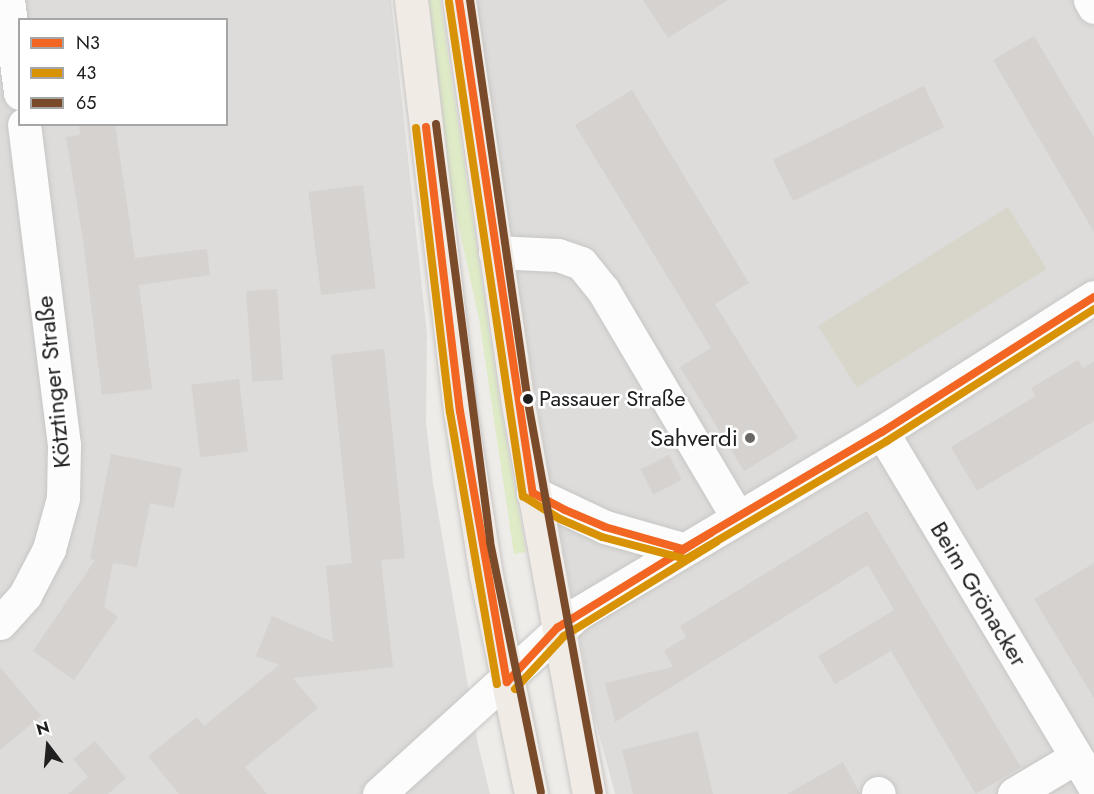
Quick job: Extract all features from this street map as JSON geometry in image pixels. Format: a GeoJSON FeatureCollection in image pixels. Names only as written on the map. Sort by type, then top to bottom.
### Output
{"type":"FeatureCollection","features":[{"type":"Feature","properties":{"kind":"main road"},"geometry":{"type":"LineString","coordinates":[[411,0],[460,411],[507,682],[531,794]]}},
{"type":"Feature","properties":{"kind":"main road"},"geometry":{"type":"LineString","coordinates":[[459,0],[495,252],[533,493],[590,794]]}},
{"type":"Feature","properties":{"kind":"street"},"geometry":{"type":"LineString","coordinates":[[8,0],[18,78]]}},
{"type":"Feature","properties":{"kind":"street"},"geometry":{"type":"LineString","coordinates":[[1090,0],[1094,7]]}},
{"type":"Feature","properties":{"kind":"street","name":"Kötztinger Straße"},"geometry":{"type":"LineString","coordinates":[[0,622],[25,596],[49,549],[63,498],[64,445],[24,126]]}},
{"type":"Feature","properties":{"kind":"street"},"geometry":{"type":"LineString","coordinates":[[495,252],[558,255],[581,263],[603,290],[737,517]]}},
{"type":"Feature","properties":{"kind":"street"},"geometry":{"type":"LineString","coordinates":[[379,794],[507,682],[557,628],[683,549],[882,432],[1094,297]]}},
{"type":"Feature","properties":{"kind":"street","name":"Beim Grönacker"},"geometry":{"type":"LineString","coordinates":[[882,432],[1094,786]]}},
{"type":"Feature","properties":{"kind":"street"},"geometry":{"type":"LineString","coordinates":[[533,493],[605,527],[683,549]]}},
{"type":"Feature","properties":{"kind":"street"},"geometry":{"type":"LineString","coordinates":[[1014,794],[1076,757]]}},
{"type":"Feature","properties":{"kind":"shaded area"},"geometry":{"type":"Polygon","coordinates":[[[0,0],[391,0],[427,334],[426,422],[433,483],[478,744],[490,794],[0,794],[0,0]]]}},
{"type":"Feature","properties":{"kind":"shaded area"},"geometry":{"type":"Polygon","coordinates":[[[477,0],[1094,0],[1094,794],[615,794],[594,715],[546,460],[491,121],[477,0]]]}},
{"type":"Feature","properties":{"kind":"shaded area"},"geometry":{"type":"Polygon","coordinates":[[[1008,207],[1047,269],[857,388],[818,326],[1008,207]]]}},
{"type":"Feature","properties":{"kind":"green space"},"geometry":{"type":"Polygon","coordinates":[[[429,0],[440,0],[500,405],[526,552],[514,554],[479,319],[452,196],[429,0]]]}},
{"type":"Feature","properties":{"kind":"building"},"geometry":{"type":"Polygon","coordinates":[[[643,0],[728,0],[668,38],[643,0]]]}},
{"type":"Feature","properties":{"kind":"building"},"geometry":{"type":"Polygon","coordinates":[[[1034,36],[1094,137],[1094,232],[993,60],[1034,36]]]}},
{"type":"Feature","properties":{"kind":"building"},"geometry":{"type":"Polygon","coordinates":[[[924,86],[944,127],[793,201],[773,160],[924,86]]]}},
{"type":"Feature","properties":{"kind":"building"},"geometry":{"type":"Polygon","coordinates":[[[632,90],[749,283],[715,304],[798,438],[744,471],[680,367],[711,348],[575,125],[632,90]]]}},
{"type":"Feature","properties":{"kind":"building"},"geometry":{"type":"Polygon","coordinates":[[[79,126],[115,126],[135,258],[207,249],[210,275],[139,285],[152,389],[102,395],[83,240],[66,137],[80,135],[79,126]]]}},
{"type":"Feature","properties":{"kind":"building"},"geometry":{"type":"Polygon","coordinates":[[[363,185],[376,288],[321,295],[308,192],[363,185]]]}},
{"type":"Feature","properties":{"kind":"building"},"geometry":{"type":"Polygon","coordinates":[[[277,289],[283,380],[252,382],[246,291],[277,289]]]}},
{"type":"Feature","properties":{"kind":"building"},"geometry":{"type":"Polygon","coordinates":[[[384,349],[405,558],[381,560],[393,667],[293,678],[318,708],[245,767],[267,794],[179,794],[148,756],[197,717],[204,726],[279,665],[256,656],[272,616],[333,642],[326,566],[352,563],[331,355],[384,349]]]}},
{"type":"Feature","properties":{"kind":"building"},"geometry":{"type":"Polygon","coordinates":[[[1078,360],[1083,368],[1094,361],[1094,421],[977,491],[951,447],[1036,396],[1031,388],[1078,360]]]}},
{"type":"Feature","properties":{"kind":"building"},"geometry":{"type":"Polygon","coordinates":[[[239,379],[248,451],[200,457],[191,385],[239,379]]]}},
{"type":"Feature","properties":{"kind":"building"},"geometry":{"type":"Polygon","coordinates":[[[111,454],[182,468],[174,508],[150,503],[137,567],[113,563],[104,607],[118,617],[74,680],[33,651],[95,560],[90,559],[111,454]]]}},
{"type":"Feature","properties":{"kind":"building"},"geometry":{"type":"Polygon","coordinates":[[[669,455],[682,480],[653,494],[640,470],[669,455]]]}},
{"type":"Feature","properties":{"kind":"building"},"geometry":{"type":"Polygon","coordinates":[[[867,511],[1021,767],[976,794],[891,651],[835,684],[818,656],[894,610],[868,565],[615,722],[605,683],[673,667],[664,651],[686,637],[680,626],[867,511]]]}},
{"type":"Feature","properties":{"kind":"building"},"geometry":{"type":"Polygon","coordinates":[[[1094,563],[1094,698],[1034,599],[1094,563]]]}},
{"type":"Feature","properties":{"kind":"building"},"geometry":{"type":"Polygon","coordinates":[[[0,667],[41,716],[0,750],[0,667]]]}},
{"type":"Feature","properties":{"kind":"building"},"geometry":{"type":"Polygon","coordinates":[[[698,731],[713,794],[633,794],[622,750],[698,731]]]}},
{"type":"Feature","properties":{"kind":"building"},"geometry":{"type":"Polygon","coordinates":[[[95,741],[126,778],[108,794],[68,794],[88,777],[73,759],[95,741]]]}},
{"type":"Feature","properties":{"kind":"building"},"geometry":{"type":"Polygon","coordinates":[[[843,762],[860,794],[787,794],[843,762]]]}},
{"type":"Feature","properties":{"kind":"transit line","name":"N3"},"geometry":{"type":"LineString","coordinates":[[459,0],[533,493],[565,510],[605,527],[683,549],[882,432],[1094,297]]}},
{"type":"Feature","properties":{"kind":"transit line","name":"65"},"geometry":{"type":"LineString","coordinates":[[470,0],[528,402],[599,792]]}},
{"type":"Feature","properties":{"kind":"transit line","name":"43"},"geometry":{"type":"LineString","coordinates":[[449,2],[523,496],[560,519],[602,537],[686,559],[887,441],[1094,309]]}},
{"type":"Feature","properties":{"kind":"transit line","name":"65"},"geometry":{"type":"LineString","coordinates":[[436,124],[490,542],[541,792]]}},
{"type":"Feature","properties":{"kind":"transit line","name":"N3"},"geometry":{"type":"LineString","coordinates":[[426,127],[460,411],[507,682]]}},
{"type":"Feature","properties":{"kind":"transit line","name":"43"},"geometry":{"type":"LineString","coordinates":[[416,128],[450,412],[497,684]]}},
{"type":"Feature","properties":{"kind":"transit line","name":"N3"},"geometry":{"type":"LineString","coordinates":[[507,682],[557,628],[711,533]]}},
{"type":"Feature","properties":{"kind":"transit line","name":"43"},"geometry":{"type":"LineString","coordinates":[[515,689],[564,636],[716,542]]}},
{"type":"Feature","properties":{"kind":"place","name":"Passauer Straße"},"geometry":{"type":"Point","coordinates":[528,399]}},
{"type":"Feature","properties":{"kind":"place","name":"Sahverdi"},"geometry":{"type":"Point","coordinates":[750,438]}}]}
